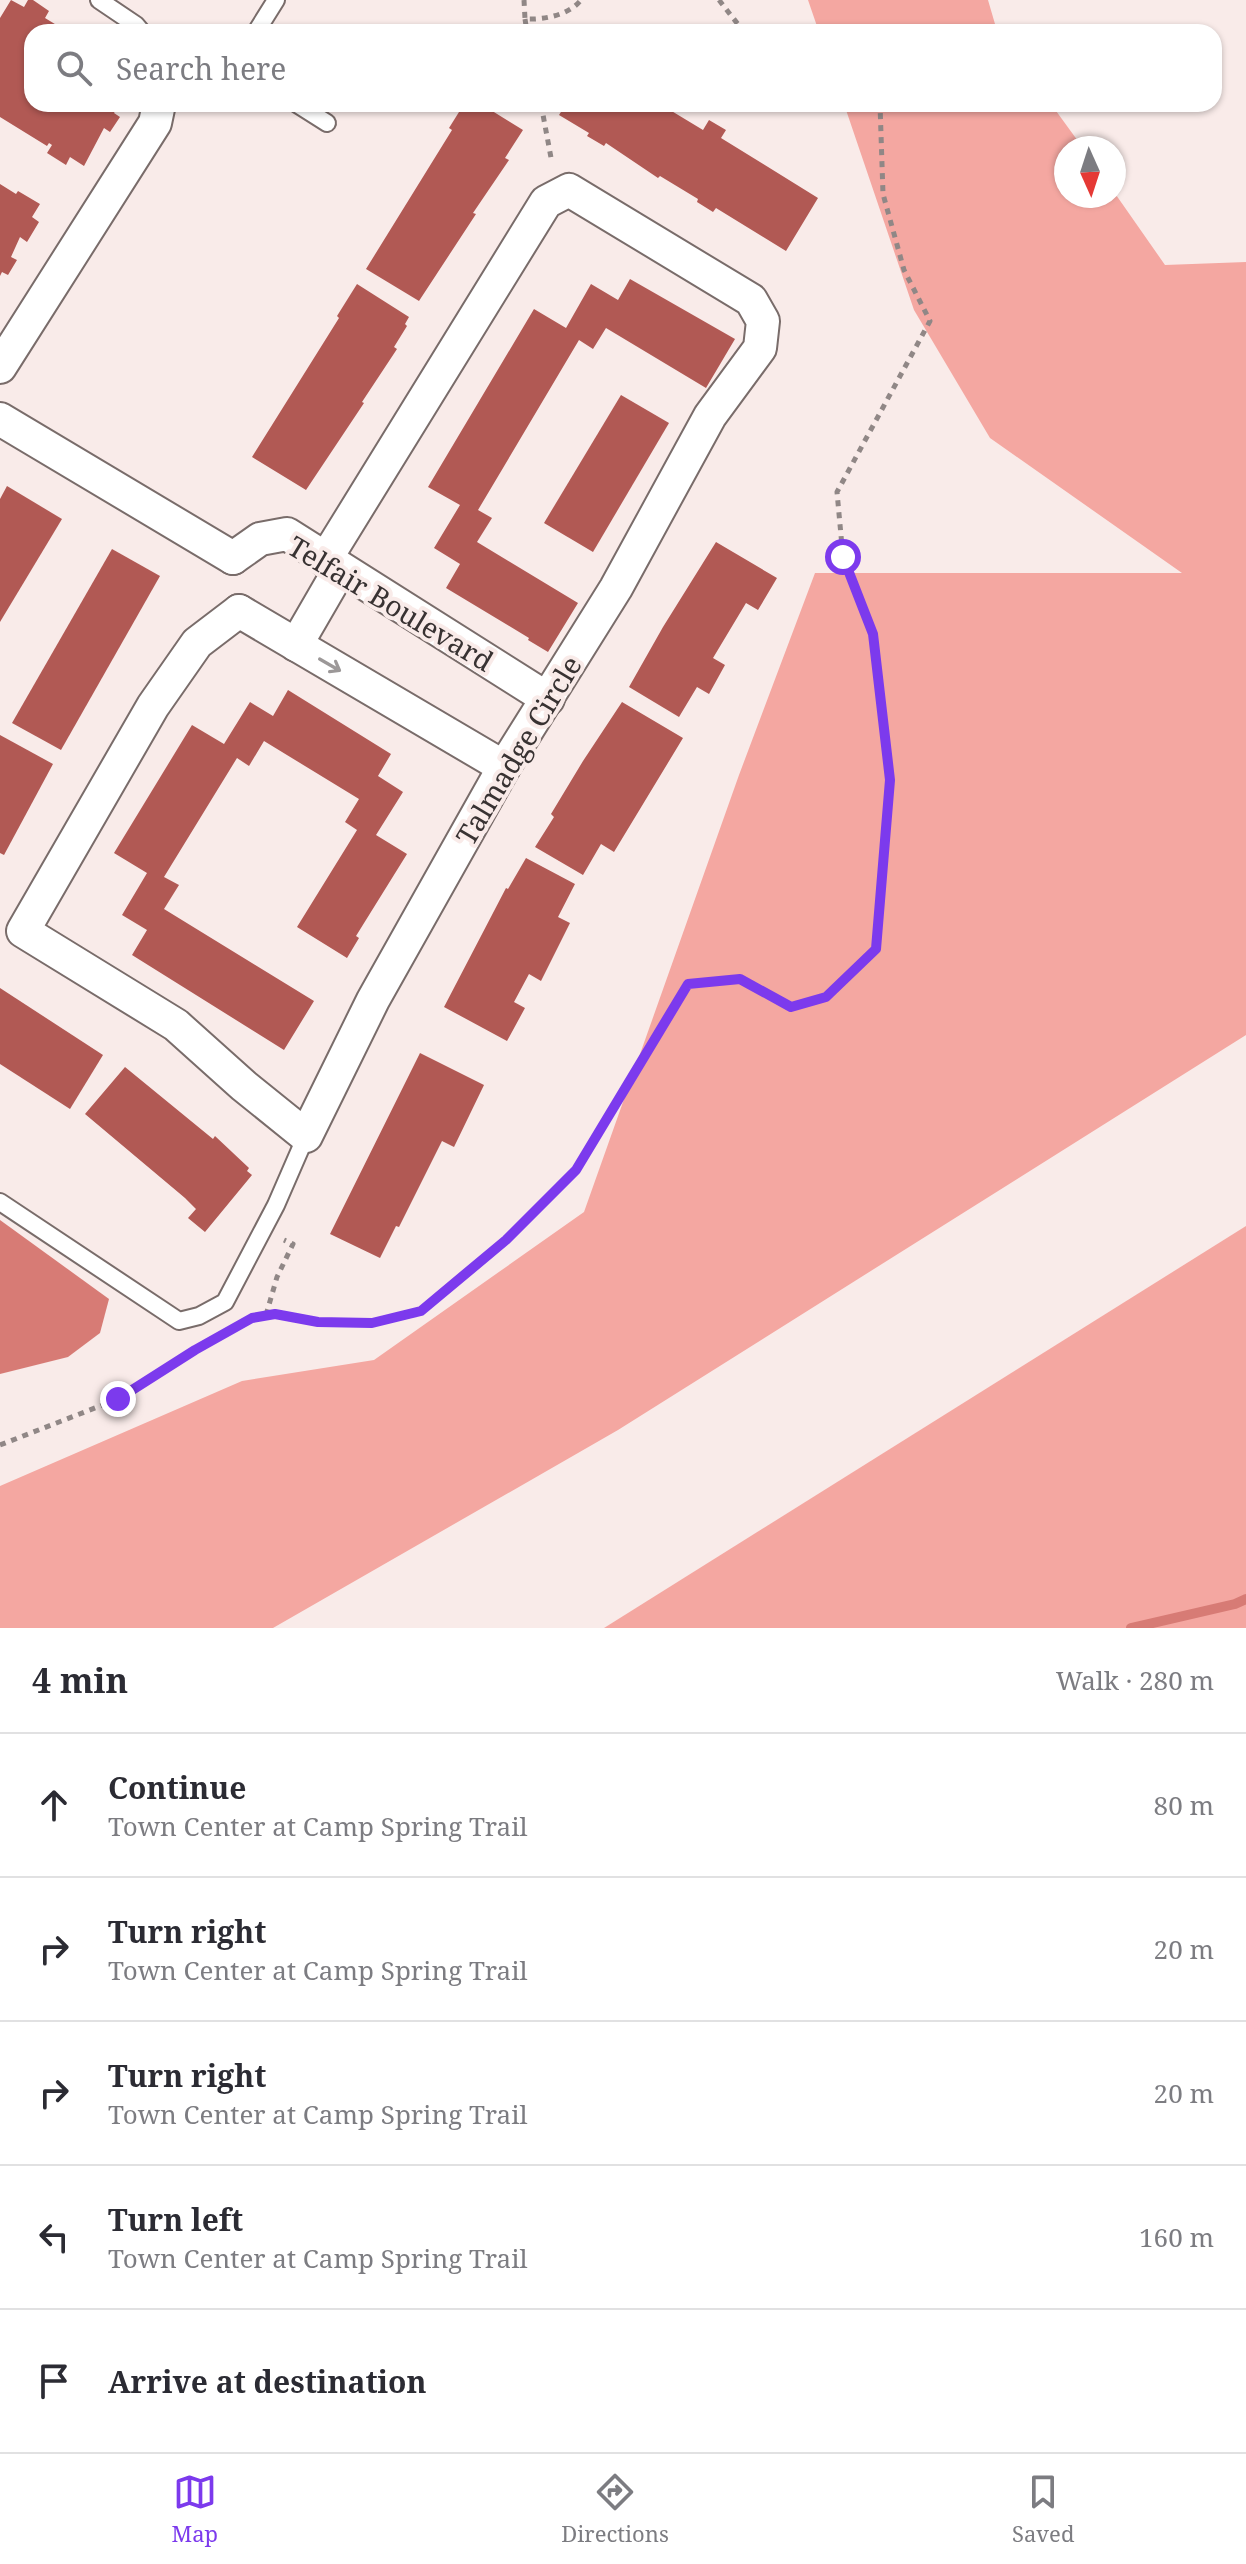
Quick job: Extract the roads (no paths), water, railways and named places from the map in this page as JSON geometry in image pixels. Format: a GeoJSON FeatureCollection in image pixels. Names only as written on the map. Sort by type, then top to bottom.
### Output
{"type":"FeatureCollection","features":[{"type":"Feature","properties":{"kind":"street"},"geometry":{"type":"LineString","coordinates":[[0,367],[155,123],[157,112]]}},
{"type":"Feature","properties":{"kind":"street","name":"Talmadge Circle"},"geometry":{"type":"LineString","coordinates":[[306,1136],[373,1000],[504,767],[616,588],[710,416],[760,348],[763,321],[751,300],[569,190],[546,202],[332,564]]}},
{"type":"Feature","properties":{"kind":"street"},"geometry":{"type":"LineString","coordinates":[[0,419],[233,558],[239,611]]}},
{"type":"Feature","properties":{"kind":"street","name":"Telfair Boulevard"},"geometry":{"type":"LineString","coordinates":[[233,558],[260,539],[287,534],[548,699]]}},
{"type":"Feature","properties":{"kind":"street"},"geometry":{"type":"LineString","coordinates":[[296,645],[332,564]]}},
{"type":"Feature","properties":{"kind":"street"},"geometry":{"type":"LineString","coordinates":[[239,611],[504,767]]}},
{"type":"Feature","properties":{"kind":"street"},"geometry":{"type":"LineString","coordinates":[[239,611],[197,643],[153,706],[23,931],[176,1025],[306,1136]]}},
{"type":"Feature","properties":{"kind":"lane"},"geometry":{"type":"LineString","coordinates":[[99,0],[135,24]]}},
{"type":"Feature","properties":{"kind":"lane"},"geometry":{"type":"LineString","coordinates":[[261,24],[276,0]]}},
{"type":"Feature","properties":{"kind":"lane"},"geometry":{"type":"LineString","coordinates":[[310,112],[327,123]]}},
{"type":"Feature","properties":{"kind":"lane"},"geometry":{"type":"LineString","coordinates":[[0,1202],[179,1321],[199,1316],[225,1302],[276,1205],[306,1136]]}},
{"type":"Feature","properties":{"kind":"waterway"},"geometry":{"type":"LineString","coordinates":[[1131,1628],[1246,1599]]}}]}
